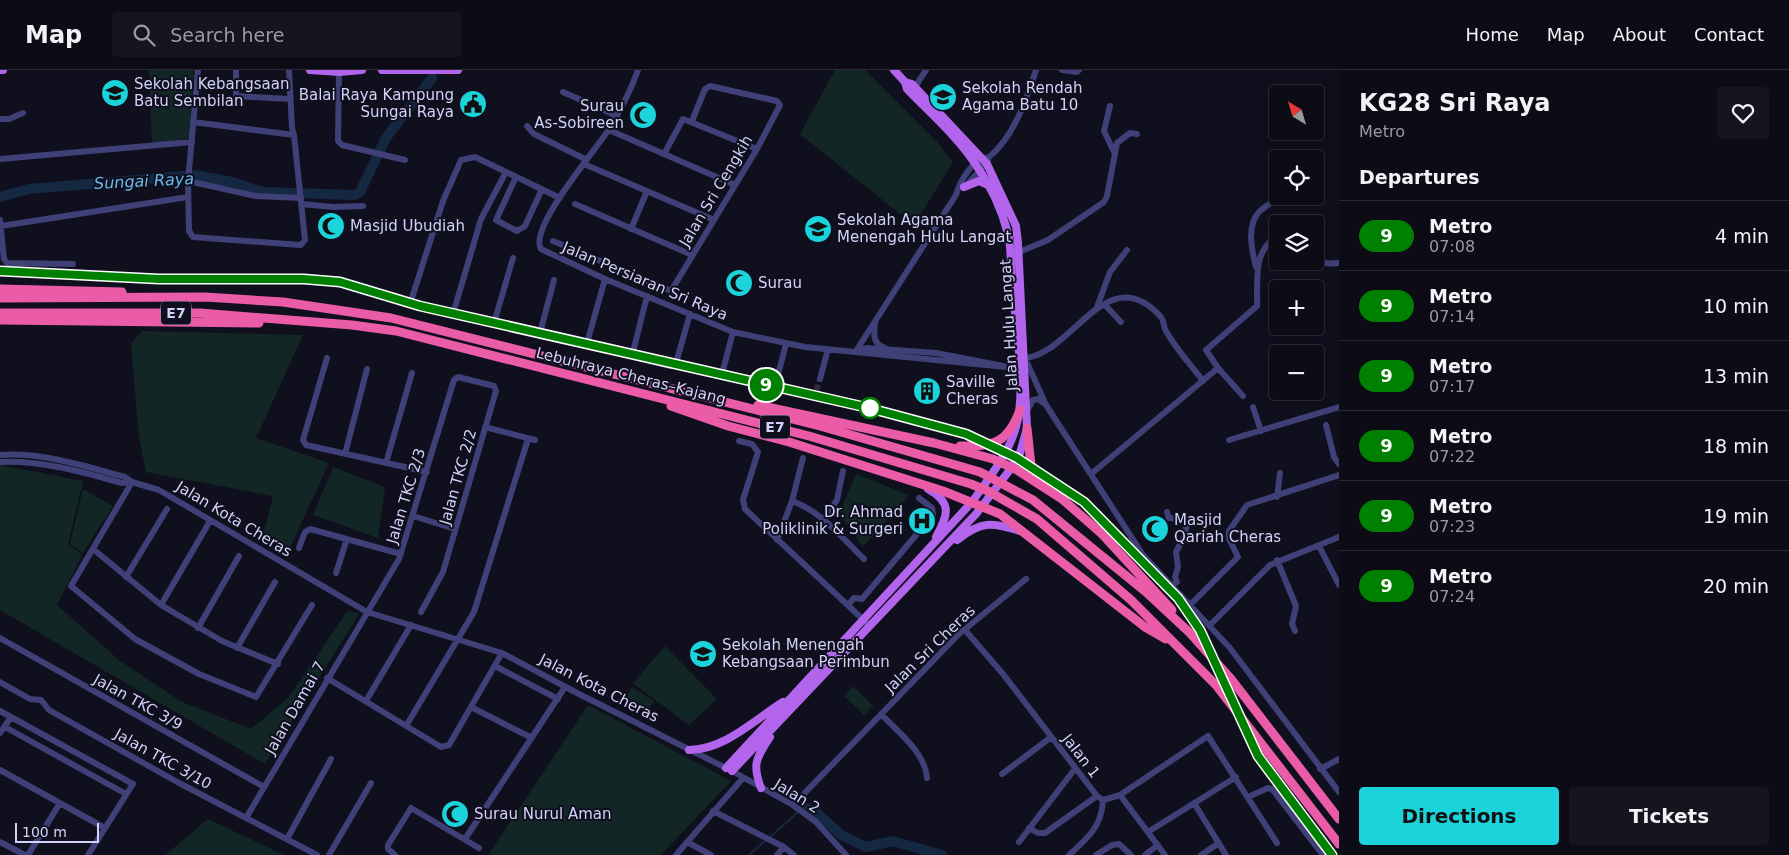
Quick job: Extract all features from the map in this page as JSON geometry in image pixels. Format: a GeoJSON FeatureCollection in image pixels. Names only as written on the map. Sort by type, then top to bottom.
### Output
{"type":"FeatureCollection","features":[{"type":"Feature","properties":{"kind":"highway"},"geometry":{"type":"LineString","coordinates":[[0,289],[188,293],[205,297]]}},
{"type":"Feature","properties":{"kind":"highway","name":"Lebuhraya Cheras–Kajang"},"geometry":{"type":"LineString","coordinates":[[0,298],[205,297],[283,302],[392,318],[714,399],[956,463],[980,472],[1033,500],[1146,592],[1190,633],[1230,679],[1339,819]]}},
{"type":"Feature","properties":{"kind":"highway","name":"Lebuhraya Cheras–Kajang"},"geometry":{"type":"LineString","coordinates":[[0,313],[200,312],[352,325],[396,331],[809,436],[952,478],[988,491],[1037,519],[1131,600],[1216,685],[1339,844]]}},
{"type":"Feature","properties":{"kind":"highway"},"geometry":{"type":"LineString","coordinates":[[0,320],[352,325]]}},
{"type":"Feature","properties":{"kind":"highway"},"geometry":{"type":"LineString","coordinates":[[597,382],[728,426],[789,442],[972,502],[1000,514],[1027,533],[1144,627],[1177,646]]}},
{"type":"Feature","properties":{"kind":"highway"},"geometry":{"type":"LineString","coordinates":[[714,399],[771,406],[947,446],[1000,462],[1065,501]]}},
{"type":"Feature","properties":{"kind":"highway"},"geometry":{"type":"LineString","coordinates":[[947,446],[986,446],[1000,441],[1011,430],[1024,410]]}},
{"type":"Feature","properties":{"kind":"highway"},"geometry":{"type":"LineString","coordinates":[[1028,428],[1031,465],[1041,480],[1108,540],[1162,597],[1190,633]]}},
{"type":"Feature","properties":{"kind":"main road"},"geometry":{"type":"LineString","coordinates":[[310,70],[362,70]]}},
{"type":"Feature","properties":{"kind":"main road"},"geometry":{"type":"LineString","coordinates":[[382,70],[458,70]]}},
{"type":"Feature","properties":{"kind":"main road","name":"Jalan Hulu Langat"},"geometry":{"type":"LineString","coordinates":[[894,70],[905,82],[915,87],[986,160],[1016,226],[1024,358],[1024,410],[1011,442],[1000,462],[972,502]]}},
{"type":"Feature","properties":{"kind":"main road","name":"Jalan Hulu Langat"},"geometry":{"type":"LineString","coordinates":[[905,82],[907,89],[977,166],[988,185],[1008,235],[1019,369],[1028,428],[1020,453],[1012,468],[976,514],[937,556]]}},
{"type":"Feature","properties":{"kind":"main road"},"geometry":{"type":"LineString","coordinates":[[964,187],[979,181],[988,185]]}},
{"type":"Feature","properties":{"kind":"main road"},"geometry":{"type":"LineString","coordinates":[[922,486],[943,499],[946,509],[944,521],[929,549]]}},
{"type":"Feature","properties":{"kind":"main road"},"geometry":{"type":"LineString","coordinates":[[729,770],[793,696],[972,502]]}},
{"type":"Feature","properties":{"kind":"main road"},"geometry":{"type":"LineString","coordinates":[[729,770],[782,719],[937,556],[972,528],[996,524],[1027,533]]}},
{"type":"Feature","properties":{"kind":"main road"},"geometry":{"type":"LineString","coordinates":[[689,750],[701,750],[718,744],[793,696]]}},
{"type":"Feature","properties":{"kind":"main road"},"geometry":{"type":"LineString","coordinates":[[761,788],[756,775],[756,761],[782,719]]}},
{"type":"Feature","properties":{"kind":"street"},"geometry":{"type":"LineString","coordinates":[[198,70],[188,180],[189,231],[193,238],[212,240],[232,239],[301,245],[304,243],[301,199],[289,99],[289,70]]}},
{"type":"Feature","properties":{"kind":"street"},"geometry":{"type":"LineString","coordinates":[[236,70],[236,96],[289,99]]}},
{"type":"Feature","properties":{"kind":"street","name":"Jalan Persiaran Sri Raya"},"geometry":{"type":"LineString","coordinates":[[638,70],[617,116],[548,216],[539,237],[540,246],[545,252],[606,280],[733,332],[786,344],[856,351]]}},
{"type":"Feature","properties":{"kind":"street"},"geometry":{"type":"LineString","coordinates":[[915,87],[926,70]]}},
{"type":"Feature","properties":{"kind":"street"},"geometry":{"type":"LineString","coordinates":[[956,194],[958,186],[977,166],[986,160],[1021,114],[1036,70]]}},
{"type":"Feature","properties":{"kind":"street"},"geometry":{"type":"LineString","coordinates":[[1062,70],[1077,72],[1078,70]]}},
{"type":"Feature","properties":{"kind":"street"},"geometry":{"type":"LineString","coordinates":[[342,71],[338,141],[342,145],[405,160]]}},
{"type":"Feature","properties":{"kind":"street","name":"Jalan Sri Cengkih"},"geometry":{"type":"LineString","coordinates":[[613,268],[671,291],[757,149],[780,105],[777,101],[710,86],[705,88],[692,121]]}},
{"type":"Feature","properties":{"kind":"street"},"geometry":{"type":"LineString","coordinates":[[563,92],[617,116]]}},
{"type":"Feature","properties":{"kind":"street"},"geometry":{"type":"LineString","coordinates":[[1110,106],[1104,131],[1115,154]]}},
{"type":"Feature","properties":{"kind":"street"},"geometry":{"type":"LineString","coordinates":[[0,119],[9,119],[23,113]]}},
{"type":"Feature","properties":{"kind":"street"},"geometry":{"type":"LineString","coordinates":[[664,154],[680,121],[683,119],[692,121],[757,149]]}},
{"type":"Feature","properties":{"kind":"street"},"geometry":{"type":"LineString","coordinates":[[193,122],[294,135]]}},
{"type":"Feature","properties":{"kind":"street"},"geometry":{"type":"LineString","coordinates":[[528,126],[534,134],[586,162],[714,220]]}},
{"type":"Feature","properties":{"kind":"street"},"geometry":{"type":"LineString","coordinates":[[608,130],[735,185]]}},
{"type":"Feature","properties":{"kind":"street"},"geometry":{"type":"LineString","coordinates":[[1019,252],[1048,240],[1104,202],[1107,196],[1117,142],[1123,136],[1130,133],[1137,134]]}},
{"type":"Feature","properties":{"kind":"street"},"geometry":{"type":"LineString","coordinates":[[0,159],[192,142]]}},
{"type":"Feature","properties":{"kind":"street"},"geometry":{"type":"LineString","coordinates":[[553,241],[613,268],[606,280],[586,344],[416,306],[411,301],[443,201],[461,160],[475,157],[560,198]]}},
{"type":"Feature","properties":{"kind":"street"},"geometry":{"type":"LineString","coordinates":[[856,351],[956,194],[964,187],[977,166]]}},
{"type":"Feature","properties":{"kind":"street"},"geometry":{"type":"LineString","coordinates":[[453,314],[481,219],[506,172]]}},
{"type":"Feature","properties":{"kind":"street"},"geometry":{"type":"LineString","coordinates":[[516,177],[496,215],[496,220],[516,231],[525,226],[542,189]]}},
{"type":"Feature","properties":{"kind":"street"},"geometry":{"type":"LineString","coordinates":[[188,180],[256,196],[301,199],[332,207],[363,206]]}},
{"type":"Feature","properties":{"kind":"street"},"geometry":{"type":"LineString","coordinates":[[630,228],[647,191]]}},
{"type":"Feature","properties":{"kind":"street"},"geometry":{"type":"LineString","coordinates":[[1,226],[188,197]]}},
{"type":"Feature","properties":{"kind":"street"},"geometry":{"type":"LineString","coordinates":[[575,204],[692,255]]}},
{"type":"Feature","properties":{"kind":"street"},"geometry":{"type":"LineString","coordinates":[[1243,396],[1218,368],[1206,350],[1257,306],[1256,267],[1252,247],[1254,220],[1258,213],[1269,204]]}},
{"type":"Feature","properties":{"kind":"street"},"geometry":{"type":"LineString","coordinates":[[0,220],[4,259],[7,263],[73,264]]}},
{"type":"Feature","properties":{"kind":"street"},"geometry":{"type":"LineString","coordinates":[[1256,267],[1269,243]]}},
{"type":"Feature","properties":{"kind":"street"},"geometry":{"type":"LineString","coordinates":[[1097,307],[1102,286],[1127,250]]}},
{"type":"Feature","properties":{"kind":"street"},"geometry":{"type":"LineString","coordinates":[[494,323],[513,258]]}},
{"type":"Feature","properties":{"kind":"street"},"geometry":{"type":"LineString","coordinates":[[1324,263],[1339,263]]}},
{"type":"Feature","properties":{"kind":"street"},"geometry":{"type":"LineString","coordinates":[[540,333],[554,280]]}},
{"type":"Feature","properties":{"kind":"street"},"geometry":{"type":"LineString","coordinates":[[647,296],[633,352],[636,357],[673,365],[676,363],[690,314]]}},
{"type":"Feature","properties":{"kind":"street"},"geometry":{"type":"LineString","coordinates":[[1203,381],[1164,329],[1164,321],[1148,306],[1135,298],[1121,298],[1097,307],[1056,342],[1034,357],[1024,358],[1046,405],[1143,555],[1234,653],[1339,792]]}},
{"type":"Feature","properties":{"kind":"street"},"geometry":{"type":"LineString","coordinates":[[1105,304],[1121,322]]}},
{"type":"Feature","properties":{"kind":"street"},"geometry":{"type":"LineString","coordinates":[[875,321],[876,342],[891,351]]}},
{"type":"Feature","properties":{"kind":"street"},"geometry":{"type":"LineString","coordinates":[[723,370],[733,332]]}},
{"type":"Feature","properties":{"kind":"street"},"geometry":{"type":"LineString","coordinates":[[776,382],[786,344]]}},
{"type":"Feature","properties":{"kind":"street"},"geometry":{"type":"LineString","coordinates":[[856,351],[867,348],[936,353],[994,363],[1006,368]]}},
{"type":"Feature","properties":{"kind":"street"},"geometry":{"type":"LineString","coordinates":[[820,379],[828,349]]}},
{"type":"Feature","properties":{"kind":"street"},"geometry":{"type":"LineString","coordinates":[[856,351],[1019,369]]}},
{"type":"Feature","properties":{"kind":"street"},"geometry":{"type":"LineString","coordinates":[[327,358],[303,440],[306,445],[427,472]]}},
{"type":"Feature","properties":{"kind":"street"},"geometry":{"type":"LineString","coordinates":[[1091,474],[1218,368]]}},
{"type":"Feature","properties":{"kind":"street"},"geometry":{"type":"LineString","coordinates":[[345,454],[367,369]]}},
{"type":"Feature","properties":{"kind":"street"},"geometry":{"type":"LineString","coordinates":[[386,463],[412,374]]}},
{"type":"Feature","properties":{"kind":"street","name":"Jalan TKC 2/2"},"geometry":{"type":"LineString","coordinates":[[421,612],[443,572],[496,391],[494,386],[458,377],[454,380]]}},
{"type":"Feature","properties":{"kind":"street","name":"Jalan TKC 2/3"},"geometry":{"type":"LineString","coordinates":[[367,612],[401,554],[454,380]]}},
{"type":"Feature","properties":{"kind":"street"},"geometry":{"type":"LineString","coordinates":[[1024,410],[1029,404],[1038,399],[1046,405]]}},
{"type":"Feature","properties":{"kind":"street"},"geometry":{"type":"LineString","coordinates":[[1228,440],[1339,407]]}},
{"type":"Feature","properties":{"kind":"street"},"geometry":{"type":"LineString","coordinates":[[1253,408],[1261,431]]}},
{"type":"Feature","properties":{"kind":"street"},"geometry":{"type":"LineString","coordinates":[[1326,425],[1334,457],[1339,464]]}},
{"type":"Feature","properties":{"kind":"street"},"geometry":{"type":"LineString","coordinates":[[406,726],[474,612],[531,439],[486,427]]}},
{"type":"Feature","properties":{"kind":"street"},"geometry":{"type":"LineString","coordinates":[[740,441],[752,444],[758,452],[743,500],[745,509],[870,626]]}},
{"type":"Feature","properties":{"kind":"street","name":"Jalan Kota Cheras"},"geometry":{"type":"LineString","coordinates":[[0,455],[24,455],[54,459],[124,477],[132,482],[159,490],[367,612],[502,653],[729,770]]}},
{"type":"Feature","properties":{"kind":"street"},"geometry":{"type":"LineString","coordinates":[[777,540],[792,501],[803,458]]}},
{"type":"Feature","properties":{"kind":"street","name":"Jalan Kota Cheras"},"geometry":{"type":"LineString","coordinates":[[0,462],[44,465],[122,483],[132,482]]}},
{"type":"Feature","properties":{"kind":"street"},"geometry":{"type":"LineString","coordinates":[[823,520],[837,500],[843,471]]}},
{"type":"Feature","properties":{"kind":"street"},"geometry":{"type":"LineString","coordinates":[[1277,497],[1280,473]]}},
{"type":"Feature","properties":{"kind":"street"},"geometry":{"type":"LineString","coordinates":[[1189,606],[1238,557],[1229,538],[1229,531],[1244,508],[1339,475]]}},
{"type":"Feature","properties":{"kind":"street"},"geometry":{"type":"LineString","coordinates":[[132,482],[72,586],[135,639],[200,674],[256,697],[312,606]]}},
{"type":"Feature","properties":{"kind":"street"},"geometry":{"type":"LineString","coordinates":[[848,605],[854,598],[862,599],[933,516],[932,508],[919,498]]}},
{"type":"Feature","properties":{"kind":"street"},"geometry":{"type":"LineString","coordinates":[[792,501],[806,506],[864,559]]}},
{"type":"Feature","properties":{"kind":"street"},"geometry":{"type":"LineString","coordinates":[[126,577],[167,509]]}},
{"type":"Feature","properties":{"kind":"street"},"geometry":{"type":"LineString","coordinates":[[1167,512],[1169,518],[1188,520],[1184,537],[1176,552],[1178,567],[1175,577],[1177,582],[1172,586]]}},
{"type":"Feature","properties":{"kind":"street"},"geometry":{"type":"LineString","coordinates":[[413,516],[456,529]]}},
{"type":"Feature","properties":{"kind":"street"},"geometry":{"type":"LineString","coordinates":[[161,605],[210,521]]}},
{"type":"Feature","properties":{"kind":"street"},"geometry":{"type":"LineString","coordinates":[[299,548],[307,530],[401,554]]}},
{"type":"Feature","properties":{"kind":"street"},"geometry":{"type":"LineString","coordinates":[[1210,626],[1277,560],[1339,537]]}},
{"type":"Feature","properties":{"kind":"street"},"geometry":{"type":"LineString","coordinates":[[336,573],[347,539]]}},
{"type":"Feature","properties":{"kind":"street"},"geometry":{"type":"LineString","coordinates":[[1319,546],[1339,585]]}},
{"type":"Feature","properties":{"kind":"street"},"geometry":{"type":"LineString","coordinates":[[93,548],[161,605],[198,628],[237,648],[278,664]]}},
{"type":"Feature","properties":{"kind":"street"},"geometry":{"type":"LineString","coordinates":[[198,628],[239,556]]}},
{"type":"Feature","properties":{"kind":"street"},"geometry":{"type":"LineString","coordinates":[[1277,560],[1296,606],[1292,624],[1295,631]]}},
{"type":"Feature","properties":{"kind":"street","name":"Jalan Sri Cheras"},"geometry":{"type":"LineString","coordinates":[[793,805],[964,630],[1026,579]]}},
{"type":"Feature","properties":{"kind":"street"},"geometry":{"type":"LineString","coordinates":[[237,648],[275,582]]}},
{"type":"Feature","properties":{"kind":"street","name":"Jalan Damai 7"},"geometry":{"type":"LineString","coordinates":[[246,818],[367,612]]}},
{"type":"Feature","properties":{"kind":"street"},"geometry":{"type":"LineString","coordinates":[[366,701],[410,625]]}},
{"type":"Feature","properties":{"kind":"street","name":"Jalan 1"},"geometry":{"type":"LineString","coordinates":[[964,630],[1003,674],[1074,770],[1100,798]]}},
{"type":"Feature","properties":{"kind":"street","name":"Jalan TKC 3/9"},"geometry":{"type":"LineString","coordinates":[[0,638],[264,787]]}},
{"type":"Feature","properties":{"kind":"street"},"geometry":{"type":"LineString","coordinates":[[327,678],[440,747],[449,746],[502,653]]}},
{"type":"Feature","properties":{"kind":"street"},"geometry":{"type":"LineString","coordinates":[[495,666],[558,699]]}},
{"type":"Feature","properties":{"kind":"street","name":"Jalan TKC 3/10"},"geometry":{"type":"LineString","coordinates":[[0,682],[30,699],[41,700],[48,710],[178,783],[317,855]]}},
{"type":"Feature","properties":{"kind":"street"},"geometry":{"type":"LineString","coordinates":[[465,839],[565,687]]}},
{"type":"Feature","properties":{"kind":"street"},"geometry":{"type":"LineString","coordinates":[[471,707],[532,738]]}},
{"type":"Feature","properties":{"kind":"street"},"geometry":{"type":"LineString","coordinates":[[0,711],[132,784],[88,855]]}},
{"type":"Feature","properties":{"kind":"street"},"geometry":{"type":"LineString","coordinates":[[881,714],[915,750],[926,767],[927,778]]}},
{"type":"Feature","properties":{"kind":"street"},"geometry":{"type":"LineString","coordinates":[[0,733],[11,717]]}},
{"type":"Feature","properties":{"kind":"street"},"geometry":{"type":"LineString","coordinates":[[5,726],[126,794]]}},
{"type":"Feature","properties":{"kind":"street"},"geometry":{"type":"LineString","coordinates":[[1029,828],[1038,833],[1045,833],[1100,798],[1120,795],[1208,736],[1236,777],[1276,843]]}},
{"type":"Feature","properties":{"kind":"street"},"geometry":{"type":"LineString","coordinates":[[1002,774],[1050,738]]}},
{"type":"Feature","properties":{"kind":"street"},"geometry":{"type":"LineString","coordinates":[[287,839],[331,759]]}},
{"type":"Feature","properties":{"kind":"street"},"geometry":{"type":"LineString","coordinates":[[1320,769],[1339,759]]}},
{"type":"Feature","properties":{"kind":"street"},"geometry":{"type":"LineString","coordinates":[[0,770],[105,828]]}},
{"type":"Feature","properties":{"kind":"street","name":"Jalan 2"},"geometry":{"type":"LineString","coordinates":[[729,770],[793,805],[816,822],[846,855]]}},
{"type":"Feature","properties":{"kind":"street"},"geometry":{"type":"LineString","coordinates":[[1019,842],[1074,770]]}},
{"type":"Feature","properties":{"kind":"street"},"geometry":{"type":"LineString","coordinates":[[1148,832],[1236,777]]}},
{"type":"Feature","properties":{"kind":"street"},"geometry":{"type":"LineString","coordinates":[[676,855],[743,778]]}},
{"type":"Feature","properties":{"kind":"street"},"geometry":{"type":"LineString","coordinates":[[330,855],[371,784]]}},
{"type":"Feature","properties":{"kind":"street"},"geometry":{"type":"LineString","coordinates":[[1248,797],[1268,788],[1272,789],[1322,855]]}},
{"type":"Feature","properties":{"kind":"street"},"geometry":{"type":"LineString","coordinates":[[1120,795],[1165,855]]}},
{"type":"Feature","properties":{"kind":"street"},"geometry":{"type":"LineString","coordinates":[[1069,855],[1088,838],[1098,823],[1102,815],[1100,798]]}},
{"type":"Feature","properties":{"kind":"street"},"geometry":{"type":"LineString","coordinates":[[28,855],[60,803]]}},
{"type":"Feature","properties":{"kind":"street"},"geometry":{"type":"LineString","coordinates":[[1194,803],[1226,855]]}},
{"type":"Feature","properties":{"kind":"street"},"geometry":{"type":"LineString","coordinates":[[395,855],[388,850],[388,845],[411,808],[479,848]]}},
{"type":"Feature","properties":{"kind":"street"},"geometry":{"type":"LineString","coordinates":[[713,811],[784,847],[794,855]]}},
{"type":"Feature","properties":{"kind":"street"},"geometry":{"type":"LineString","coordinates":[[0,842],[25,855]]}},
{"type":"Feature","properties":{"kind":"street"},"geometry":{"type":"LineString","coordinates":[[687,842],[711,855]]}},
{"type":"Feature","properties":{"kind":"street"},"geometry":{"type":"LineString","coordinates":[[1201,855],[1219,843]]}},
{"type":"Feature","properties":{"kind":"street"},"geometry":{"type":"LineString","coordinates":[[1096,855],[1112,845],[1119,844],[1131,855]]}},
{"type":"Feature","properties":{"kind":"street"},"geometry":{"type":"LineString","coordinates":[[1145,855],[1158,846]]}},
{"type":"Feature","properties":{"kind":"street"},"geometry":{"type":"LineString","coordinates":[[777,855],[784,847]]}},
{"type":"Feature","properties":{"kind":"green space"},"geometry":{"type":"Polygon","coordinates":[[[149,70],[194,70],[189,138],[152,144],[149,70]]]}},
{"type":"Feature","properties":{"kind":"green space"},"geometry":{"type":"Polygon","coordinates":[[[835,70],[865,70],[937,142],[953,162],[914,225],[800,134],[835,70]]]}},
{"type":"Feature","properties":{"kind":"green space"},"geometry":{"type":"Polygon","coordinates":[[[142,331],[303,335],[256,438],[329,463],[288,552],[263,536],[273,496],[146,472],[139,437],[131,344],[142,331]]]}},
{"type":"Feature","properties":{"kind":"green space"},"geometry":{"type":"Polygon","coordinates":[[[0,465],[83,481],[68,544],[82,555],[57,605],[120,661],[180,701],[251,729],[288,698],[348,610],[359,614],[265,764],[0,610],[0,465]]]}},
{"type":"Feature","properties":{"kind":"green space"},"geometry":{"type":"Polygon","coordinates":[[[333,467],[385,487],[378,538],[313,515],[333,467]]]}},
{"type":"Feature","properties":{"kind":"green space"},"geometry":{"type":"Polygon","coordinates":[[[856,474],[909,495],[863,547],[850,527],[838,516],[856,474]]]}},
{"type":"Feature","properties":{"kind":"green space"},"geometry":{"type":"Polygon","coordinates":[[[83,489],[113,506],[83,553],[70,544],[83,489]]]}},
{"type":"Feature","properties":{"kind":"green space"},"geometry":{"type":"Polygon","coordinates":[[[665,646],[717,699],[689,725],[633,683],[665,646]]]}},
{"type":"Feature","properties":{"kind":"green space"},"geometry":{"type":"Polygon","coordinates":[[[853,686],[873,706],[864,715],[844,696],[853,686]]]}},
{"type":"Feature","properties":{"kind":"green space"},"geometry":{"type":"Polygon","coordinates":[[[632,687],[654,701],[646,713],[625,699],[632,687]]]}},
{"type":"Feature","properties":{"kind":"green space"},"geometry":{"type":"Polygon","coordinates":[[[588,705],[731,781],[661,855],[488,855],[588,705]]]}},
{"type":"Feature","properties":{"kind":"green space"},"geometry":{"type":"Polygon","coordinates":[[[208,819],[284,855],[165,855],[208,819]]]}},
{"type":"Feature","properties":{"kind":"waterway","name":"Sungai Raya"},"geometry":{"type":"LineString","coordinates":[[0,197],[29,189],[195,175],[232,182],[263,192],[355,195],[360,192],[386,138],[432,78]]}},
{"type":"Feature","properties":{"kind":"waterway"},"geometry":{"type":"LineString","coordinates":[[806,808],[816,812],[841,835],[866,847],[893,841],[942,855]]}},
{"type":"Feature","properties":{"kind":"waterway"},"geometry":{"type":"LineString","coordinates":[[770,837],[798,812]]}},
{"type":"Feature","properties":{"kind":"waterway"},"geometry":{"type":"LineString","coordinates":[[749,855],[766,840]]}},
{"type":"Feature","properties":{"kind":"tunnel"},"geometry":{"type":"LineString","coordinates":[[814,399],[820,379]]}},
{"type":"Feature","properties":{"kind":"railway"},"geometry":{"type":"LineString","coordinates":[[0,271],[212,280],[304,279],[340,282],[420,306],[869,408],[966,434],[1017,459],[1084,502],[1187,608],[1200,630],[1258,756],[1332,855]]}},
{"type":"Feature","properties":{"kind":"metro line","name":"9"},"geometry":{"type":"LineString","coordinates":[[0,271],[159,279],[304,279],[340,282],[420,306],[869,408],[966,434],[1017,458],[1084,502],[1144,561],[1187,608],[1211,651],[1258,756],[1332,855]]}},
{"type":"Feature","properties":{"kind":"place","name":"Sekolah Kebangsaan Batu Sembilan"},"geometry":{"type":"Point","coordinates":[115,93]}},
{"type":"Feature","properties":{"kind":"place","name":"Sekolah Rendah Agama Batu 10"},"geometry":{"type":"Point","coordinates":[943,97]}},
{"type":"Feature","properties":{"kind":"place","name":"Balai Raya Kampung Sungai Raya"},"geometry":{"type":"Point","coordinates":[473,104]}},
{"type":"Feature","properties":{"kind":"place","name":"Surau As-Sobireen"},"geometry":{"type":"Point","coordinates":[643,115]}},
{"type":"Feature","properties":{"kind":"place","name":"Masjid Ubudiah"},"geometry":{"type":"Point","coordinates":[331,226]}},
{"type":"Feature","properties":{"kind":"place","name":"Sekolah Agama Menengah Hulu Langat"},"geometry":{"type":"Point","coordinates":[818,229]}},
{"type":"Feature","properties":{"kind":"place","name":"Surau"},"geometry":{"type":"Point","coordinates":[739,283]}},
{"type":"Feature","properties":{"kind":"place","name":"Saville Cheras"},"geometry":{"type":"Point","coordinates":[927,391]}},
{"type":"Feature","properties":{"kind":"place","name":"Dr. Ahmad Poliklinik & Surgeri"},"geometry":{"type":"Point","coordinates":[922,521]}},
{"type":"Feature","properties":{"kind":"place","name":"Masjid Qariah Cheras"},"geometry":{"type":"Point","coordinates":[1155,529]}},
{"type":"Feature","properties":{"kind":"place","name":"Sekolah Menengah Kebangsaan Perimbun"},"geometry":{"type":"Point","coordinates":[703,654]}},
{"type":"Feature","properties":{"kind":"place","name":"Surau Nurul Aman"},"geometry":{"type":"Point","coordinates":[455,814]}}]}
